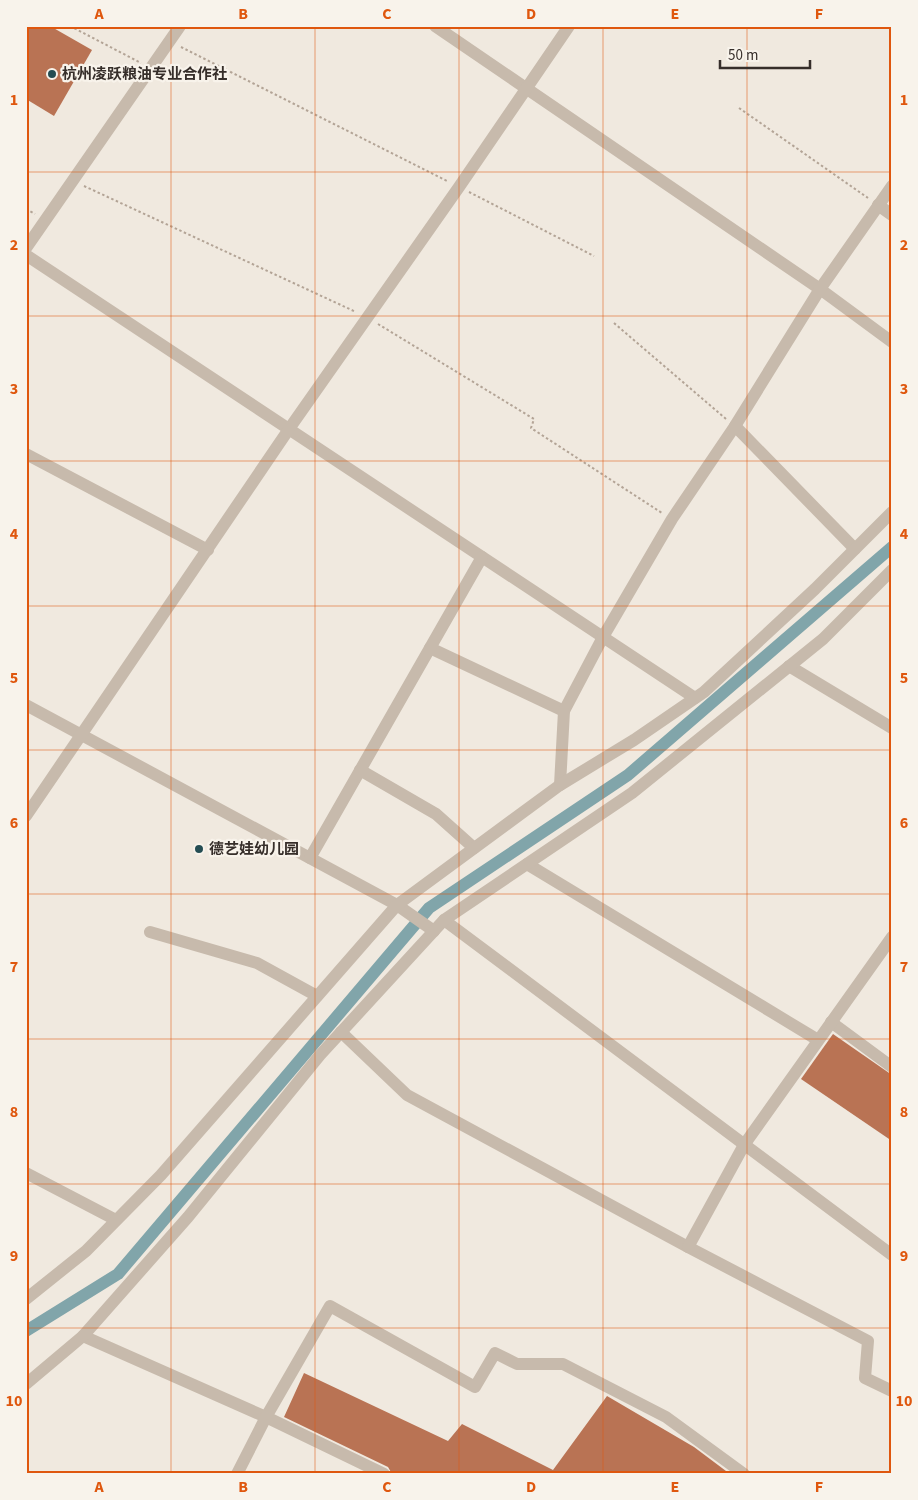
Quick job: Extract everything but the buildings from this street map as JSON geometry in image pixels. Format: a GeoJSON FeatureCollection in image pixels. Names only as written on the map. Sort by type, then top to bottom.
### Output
{"type":"FeatureCollection","features":[{"type":"Feature","properties":{"kind":"street"},"geometry":{"type":"LineString","coordinates":[[26,248],[180,26]]}},
{"type":"Feature","properties":{"kind":"street"},"geometry":{"type":"LineString","coordinates":[[435,26],[820,289],[892,342]]}},
{"type":"Feature","properties":{"kind":"street"},"geometry":{"type":"LineString","coordinates":[[26,816],[289,429],[460,187],[569,26]]}},
{"type":"Feature","properties":{"kind":"street"},"geometry":{"type":"LineString","coordinates":[[560,784],[564,710],[603,637],[672,519],[735,426],[820,289],[892,186]]}},
{"type":"Feature","properties":{"kind":"street"},"geometry":{"type":"LineString","coordinates":[[878,205],[892,215]]}},
{"type":"Feature","properties":{"kind":"street"},"geometry":{"type":"LineString","coordinates":[[26,255],[695,698]]}},
{"type":"Feature","properties":{"kind":"street"},"geometry":{"type":"LineString","coordinates":[[735,426],[855,548]]}},
{"type":"Feature","properties":{"kind":"street"},"geometry":{"type":"LineString","coordinates":[[26,454],[208,550]]}},
{"type":"Feature","properties":{"kind":"street"},"geometry":{"type":"LineString","coordinates":[[26,1299],[86,1251],[161,1175],[397,905],[560,784],[634,740],[695,698],[801,602],[892,512]]}},
{"type":"Feature","properties":{"kind":"street"},"geometry":{"type":"LineString","coordinates":[[310,858],[482,557]]}},
{"type":"Feature","properties":{"kind":"street"},"geometry":{"type":"LineString","coordinates":[[26,1384],[83,1336],[188,1217],[341,1032],[444,920],[632,793],[822,639],[892,570]]}},
{"type":"Feature","properties":{"kind":"street"},"geometry":{"type":"LineString","coordinates":[[430,648],[564,710]]}},
{"type":"Feature","properties":{"kind":"street"},"geometry":{"type":"LineString","coordinates":[[789,666],[892,728]]}},
{"type":"Feature","properties":{"kind":"street"},"geometry":{"type":"LineString","coordinates":[[26,705],[397,905],[434,931]]}},
{"type":"Feature","properties":{"kind":"street"},"geometry":{"type":"LineString","coordinates":[[360,770],[436,814],[474,848]]}},
{"type":"Feature","properties":{"kind":"street"},"geometry":{"type":"LineString","coordinates":[[527,864],[818,1040]]}},
{"type":"Feature","properties":{"kind":"street"},"geometry":{"type":"LineString","coordinates":[[444,920],[892,1255]]}},
{"type":"Feature","properties":{"kind":"street"},"geometry":{"type":"LineString","coordinates":[[150,932],[257,963],[317,996]]}},
{"type":"Feature","properties":{"kind":"street"},"geometry":{"type":"LineString","coordinates":[[688,1247],[744,1145],[892,937]]}},
{"type":"Feature","properties":{"kind":"street"},"geometry":{"type":"LineString","coordinates":[[831,1022],[892,1068]]}},
{"type":"Feature","properties":{"kind":"street"},"geometry":{"type":"LineString","coordinates":[[341,1032],[407,1095],[688,1247],[868,1341],[865,1378],[892,1391]]}},
{"type":"Feature","properties":{"kind":"street"},"geometry":{"type":"LineString","coordinates":[[26,1173],[116,1220]]}},
{"type":"Feature","properties":{"kind":"street"},"geometry":{"type":"LineString","coordinates":[[237,1474],[266,1417],[330,1306],[475,1387],[495,1353],[517,1364],[563,1364],[666,1417],[744,1474]]}},
{"type":"Feature","properties":{"kind":"street"},"geometry":{"type":"LineString","coordinates":[[83,1336],[266,1417],[384,1474]]}},
{"type":"Feature","properties":{"kind":"path"},"geometry":{"type":"LineString","coordinates":[[70,26],[150,68]]}},
{"type":"Feature","properties":{"kind":"path"},"geometry":{"type":"LineString","coordinates":[[170,41],[594,256]]}},
{"type":"Feature","properties":{"kind":"path"},"geometry":{"type":"LineString","coordinates":[[739,108],[878,205]]}},
{"type":"Feature","properties":{"kind":"path"},"geometry":{"type":"LineString","coordinates":[[73,181],[368,318],[534,418],[531,428],[672,519]]}},
{"type":"Feature","properties":{"kind":"path"},"geometry":{"type":"LineString","coordinates":[[614,323],[735,426]]}},
{"type":"Feature","properties":{"kind":"waterway"},"geometry":{"type":"LineString","coordinates":[[26,1331],[118,1274],[429,908],[628,775],[892,547]]}},
{"type":"Feature","properties":{"kind":"place","name":"杭州凌跃粮油专业合作社"},"geometry":{"type":"Point","coordinates":[52,74]}},
{"type":"Feature","properties":{"kind":"place","name":"德艺娃幼儿园"},"geometry":{"type":"Point","coordinates":[199,849]}}]}
